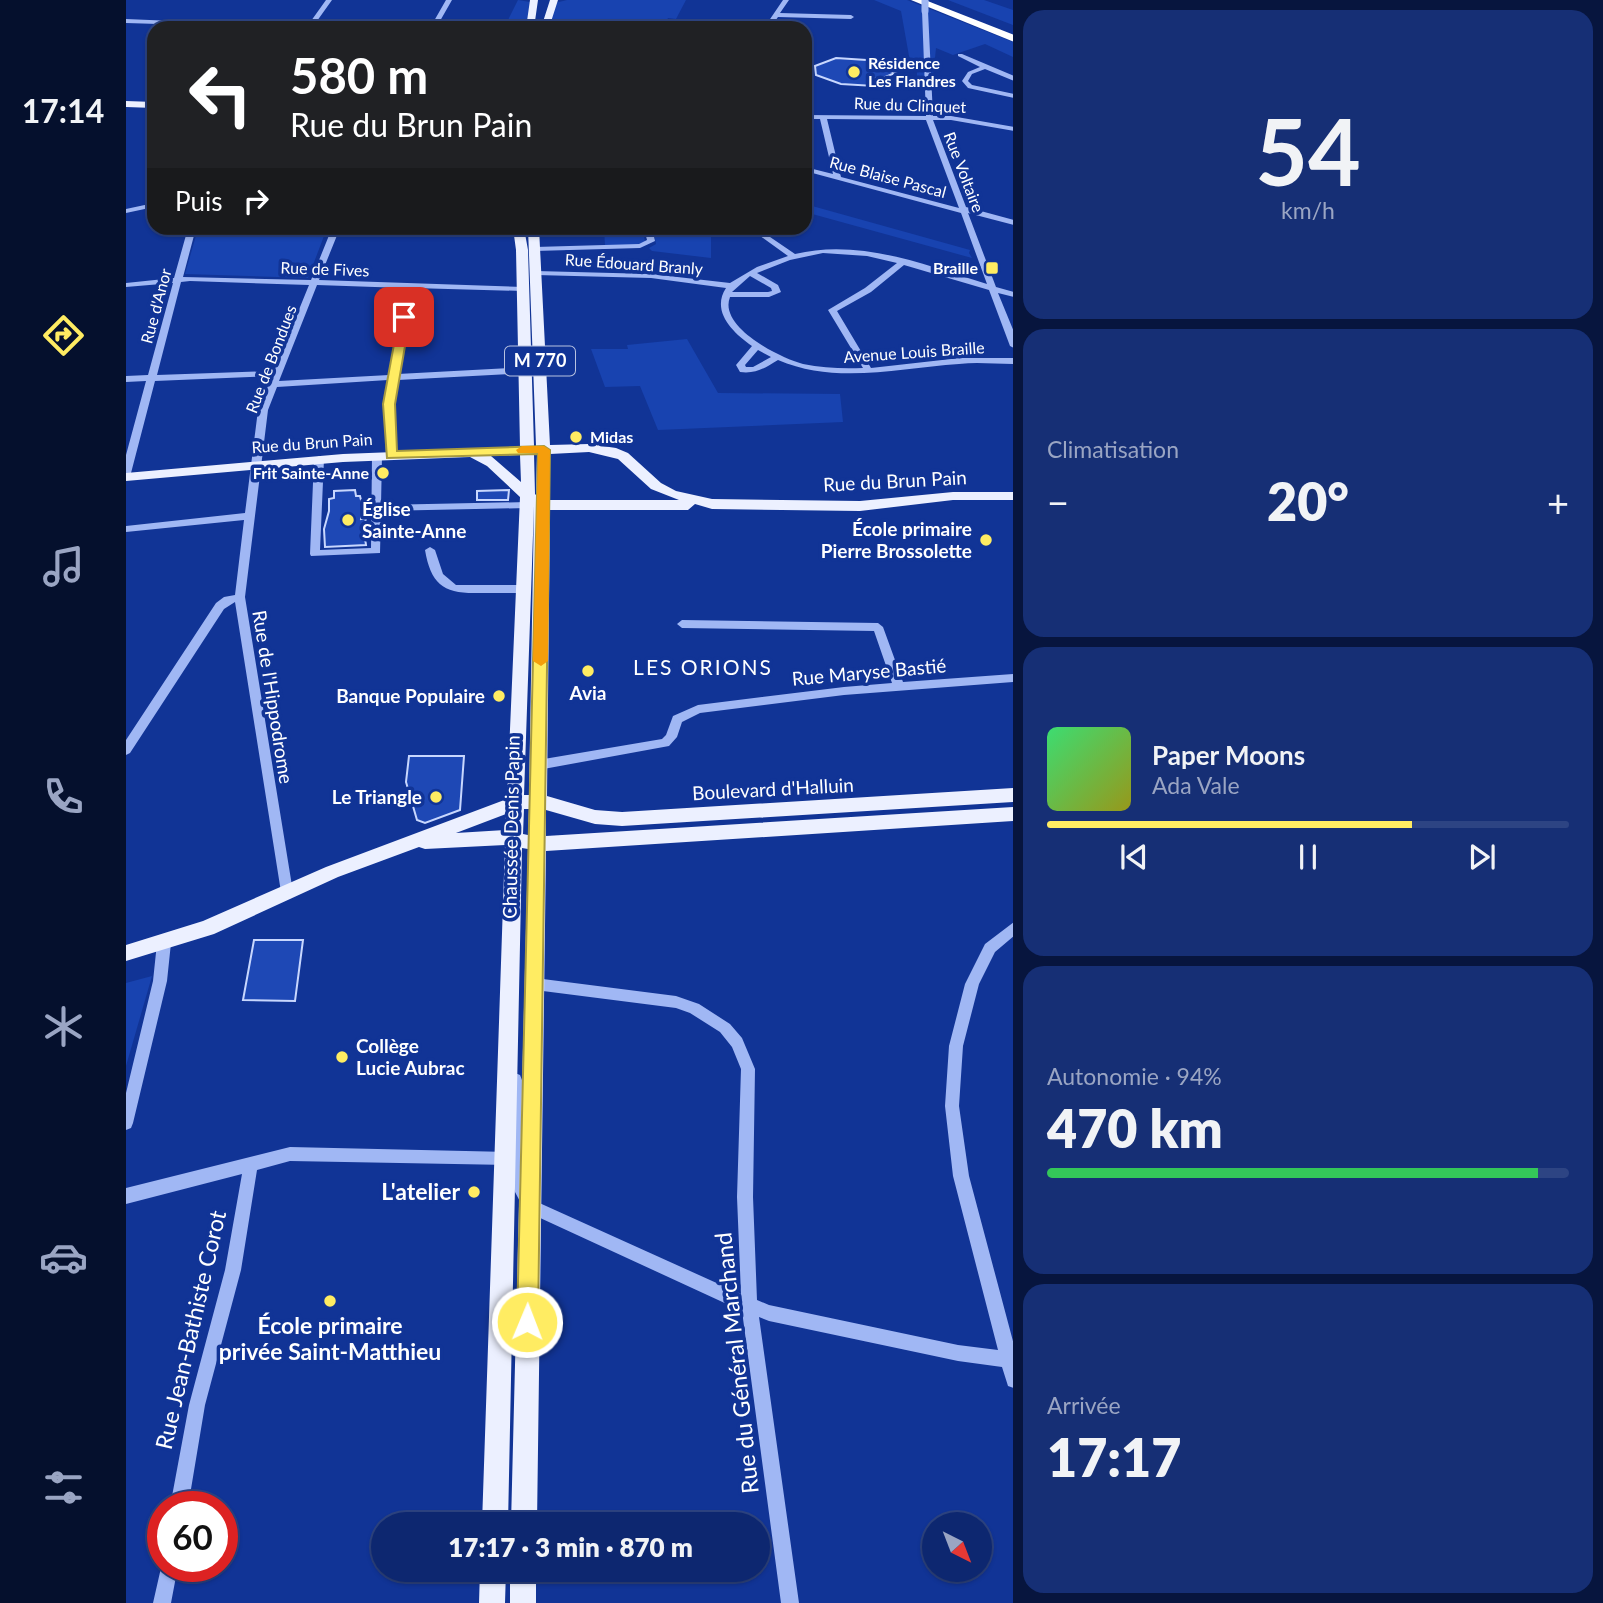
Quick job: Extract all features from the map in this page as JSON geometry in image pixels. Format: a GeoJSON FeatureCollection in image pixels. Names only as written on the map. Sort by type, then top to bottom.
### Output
{"type":"FeatureCollection","features":[{"type":"Feature","properties":{"kind":"highway"},"geometry":{"type":"LineString","coordinates":[[916,0],[1013,39]]}},
{"type":"Feature","properties":{"kind":"highway"},"geometry":{"type":"LineString","coordinates":[[938,0],[1013,29]]}},
{"type":"Feature","properties":{"kind":"main road"},"geometry":{"type":"LineString","coordinates":[[531,21],[534,0]]}},
{"type":"Feature","properties":{"kind":"main road"},"geometry":{"type":"LineString","coordinates":[[547,21],[554,0]]}},
{"type":"Feature","properties":{"kind":"main road"},"geometry":{"type":"LineString","coordinates":[[126,98],[147,100]]}},
{"type":"Feature","properties":{"kind":"main road"},"geometry":{"type":"LineString","coordinates":[[126,104],[147,106]]}},
{"type":"Feature","properties":{"kind":"main road","name":"M 770"},"geometry":{"type":"LineString","coordinates":[[519,235],[522,250],[527,450]]}},
{"type":"Feature","properties":{"kind":"main road","name":"M 770"},"geometry":{"type":"LineString","coordinates":[[522,250],[529,235]]}},
{"type":"Feature","properties":{"kind":"main road","name":"M 770"},"geometry":{"type":"LineString","coordinates":[[533,235],[544,450]]}},
{"type":"Feature","properties":{"kind":"main road","name":"Rue du Brun Pain"},"geometry":{"type":"LineString","coordinates":[[126,475],[384,455],[527,450],[611,451],[629,460],[656,486],[679,497],[712,504],[874,506],[953,496],[1013,496]]}},
{"type":"Feature","properties":{"kind":"main road","name":"Chaussée Denis Papin"},"geometry":{"type":"LineString","coordinates":[[495,1512],[507,1170],[515,803],[525,589],[524,491],[527,450]]}},
{"type":"Feature","properties":{"kind":"main road","name":"Chaussée Denis Papin"},"geometry":{"type":"LineString","coordinates":[[524,1512],[544,450]]}},
{"type":"Feature","properties":{"kind":"main road"},"geometry":{"type":"LineString","coordinates":[[468,452],[489,460],[544,505],[712,504]]}},
{"type":"Feature","properties":{"kind":"main road"},"geometry":{"type":"LineString","coordinates":[[524,491],[544,484]]}},
{"type":"Feature","properties":{"kind":"main road"},"geometry":{"type":"LineString","coordinates":[[650,505],[659,498],[656,486]]}},
{"type":"Feature","properties":{"kind":"main road","name":"Boulevard d'Halluin"},"geometry":{"type":"LineString","coordinates":[[538,801],[595,817],[622,818],[1013,795]]}},
{"type":"Feature","properties":{"kind":"main road"},"geometry":{"type":"LineString","coordinates":[[126,953],[164,943],[221,922],[286,892],[515,803],[538,801]]}},
{"type":"Feature","properties":{"kind":"main road","name":"Boulevard d'Halluin"},"geometry":{"type":"LineString","coordinates":[[537,844],[1013,814]]}},
{"type":"Feature","properties":{"kind":"main road"},"geometry":{"type":"LineString","coordinates":[[407,844],[514,837],[537,844]]}},
{"type":"Feature","properties":{"kind":"main road"},"geometry":{"type":"LineString","coordinates":[[492,1603],[493,1582]]}},
{"type":"Feature","properties":{"kind":"main road"},"geometry":{"type":"LineString","coordinates":[[523,1582],[523,1603]]}},
{"type":"Feature","properties":{"kind":"street"},"geometry":{"type":"LineString","coordinates":[[314,21],[330,0]]}},
{"type":"Feature","properties":{"kind":"street"},"geometry":{"type":"LineString","coordinates":[[437,21],[449,0]]}},
{"type":"Feature","properties":{"kind":"street"},"geometry":{"type":"LineString","coordinates":[[770,21],[786,0]]}},
{"type":"Feature","properties":{"kind":"street","name":"Rue Voltaire"},"geometry":{"type":"LineString","coordinates":[[925,0],[929,117],[1013,346]]}},
{"type":"Feature","properties":{"kind":"street"},"geometry":{"type":"LineString","coordinates":[[774,15],[851,17]]}},
{"type":"Feature","properties":{"kind":"street"},"geometry":{"type":"LineString","coordinates":[[126,21],[147,22]]}},
{"type":"Feature","properties":{"kind":"street"},"geometry":{"type":"LineString","coordinates":[[960,55],[1013,79]]}},
{"type":"Feature","properties":{"kind":"street"},"geometry":{"type":"LineString","coordinates":[[985,67],[968,74],[965,84],[1013,96]]}},
{"type":"Feature","properties":{"kind":"street","name":"Rue du Clinquet"},"geometry":{"type":"LineString","coordinates":[[812,117],[960,118],[1013,129]]}},
{"type":"Feature","properties":{"kind":"street"},"geometry":{"type":"LineString","coordinates":[[823,117],[838,178]]}},
{"type":"Feature","properties":{"kind":"street","name":"Rue Blaise Pascal"},"geometry":{"type":"LineString","coordinates":[[812,171],[1013,223]]}},
{"type":"Feature","properties":{"kind":"street"},"geometry":{"type":"LineString","coordinates":[[126,211],[147,206]]}},
{"type":"Feature","properties":{"kind":"street","name":"Rue d'Anor"},"geometry":{"type":"LineString","coordinates":[[126,475],[190,235]]}},
{"type":"Feature","properties":{"kind":"street","name":"Rue de Bondues"},"geometry":{"type":"LineString","coordinates":[[256,464],[262,414],[333,235]]}},
{"type":"Feature","properties":{"kind":"street"},"geometry":{"type":"LineString","coordinates":[[535,249],[640,246],[651,241],[650,235]]}},
{"type":"Feature","properties":{"kind":"street"},"geometry":{"type":"LineString","coordinates":[[766,235],[794,257]]}},
{"type":"Feature","properties":{"kind":"street"},"geometry":{"type":"LineString","coordinates":[[729,290],[752,274],[794,257],[842,251],[901,263],[1013,295]]}},
{"type":"Feature","properties":{"kind":"street"},"geometry":{"type":"LineString","coordinates":[[869,371],[832,312],[833,308],[863,293],[901,263]]}},
{"type":"Feature","properties":{"kind":"street","name":"Rue Édouard Branly"},"geometry":{"type":"LineString","coordinates":[[536,273],[651,276],[729,290]]}},
{"type":"Feature","properties":{"kind":"street"},"geometry":{"type":"LineString","coordinates":[[729,290],[769,295],[777,292],[775,287],[752,274]]}},
{"type":"Feature","properties":{"kind":"street","name":"Rue de Fives"},"geometry":{"type":"LineString","coordinates":[[126,285],[177,280],[523,289]]}},
{"type":"Feature","properties":{"kind":"street"},"geometry":{"type":"LineString","coordinates":[[319,459],[315,554],[376,551],[377,508],[389,404],[409,285]]}},
{"type":"Feature","properties":{"kind":"street","name":"Avenue Louis Braille"},"geometry":{"type":"LineString","coordinates":[[729,290],[726,307],[729,320],[755,346],[776,358],[816,369],[869,371],[961,361],[1013,360]]}},
{"type":"Feature","properties":{"kind":"street"},"geometry":{"type":"LineString","coordinates":[[755,346],[740,365],[743,370],[755,370],[776,358]]}},
{"type":"Feature","properties":{"kind":"street"},"geometry":{"type":"LineString","coordinates":[[274,384],[526,370]]}},
{"type":"Feature","properties":{"kind":"street"},"geometry":{"type":"LineString","coordinates":[[126,379],[279,373]]}},
{"type":"Feature","properties":{"kind":"street","name":"Rue de l'Hippodrome"},"geometry":{"type":"LineString","coordinates":[[256,464],[240,597],[286,892]]}},
{"type":"Feature","properties":{"kind":"street"},"geometry":{"type":"LineString","coordinates":[[377,508],[524,491]]}},
{"type":"Feature","properties":{"kind":"street"},"geometry":{"type":"LineString","coordinates":[[126,529],[248,516]]}},
{"type":"Feature","properties":{"kind":"street"},"geometry":{"type":"LineString","coordinates":[[430,550],[436,571],[449,587],[460,590],[525,589]]}},
{"type":"Feature","properties":{"kind":"street"},"geometry":{"type":"LineString","coordinates":[[126,750],[217,611],[228,600],[240,597]]}},
{"type":"Feature","properties":{"kind":"street"},"geometry":{"type":"LineString","coordinates":[[682,624],[878,627],[898,685]]}},
{"type":"Feature","properties":{"kind":"street","name":"Rue Maryse Bastié"},"geometry":{"type":"LineString","coordinates":[[538,765],[665,743],[671,737],[677,719],[698,709],[898,685],[1013,678]]}},
{"type":"Feature","properties":{"kind":"street"},"geometry":{"type":"LineString","coordinates":[[1013,927],[997,939],[977,971],[956,1046],[952,1091],[959,1166],[1011,1360],[1013,1380]]}},
{"type":"Feature","properties":{"kind":"street"},"geometry":{"type":"LineString","coordinates":[[126,1123],[159,981],[164,943]]}},
{"type":"Feature","properties":{"kind":"street","name":"Rue du Général Marchand"},"geometry":{"type":"LineString","coordinates":[[535,985],[685,1004],[719,1023],[737,1043],[748,1069],[745,1177],[749,1306],[790,1603]]}},
{"type":"Feature","properties":{"kind":"street","name":"Chaussée Denis Papin"},"geometry":{"type":"LineString","coordinates":[[510,1055],[517,1100],[517,1177],[522,1194],[530,1206]]}},
{"type":"Feature","properties":{"kind":"street"},"geometry":{"type":"LineString","coordinates":[[126,1196],[251,1163],[300,1154],[478,1158]]}},
{"type":"Feature","properties":{"kind":"street","name":"Chaussée Denis Papin"},"geometry":{"type":"LineString","coordinates":[[478,1158],[507,1170],[520,1211],[519,1295],[527,1345]]}},
{"type":"Feature","properties":{"kind":"street","name":"Rue Jean-Bathiste Corot"},"geometry":{"type":"LineString","coordinates":[[182,1491],[197,1405],[233,1270],[251,1163]]}},
{"type":"Feature","properties":{"kind":"street"},"geometry":{"type":"LineString","coordinates":[[530,1206],[749,1306],[785,1317],[958,1353],[1011,1360]]}},
{"type":"Feature","properties":{"kind":"street"},"geometry":{"type":"LineString","coordinates":[[162,1603],[166,1582]]}},
{"type":"Feature","properties":{"kind":"shaded area"},"geometry":{"type":"Polygon","coordinates":[[[518,0],[530,2],[527,21],[508,21],[518,0]]]}},
{"type":"Feature","properties":{"kind":"shaded area"},"geometry":{"type":"Polygon","coordinates":[[[567,0],[686,0],[676,19],[668,18],[666,21],[550,21],[555,3],[567,0]]]}},
{"type":"Feature","properties":{"kind":"shaded area"},"geometry":{"type":"Polygon","coordinates":[[[874,0],[907,0],[1013,42],[1013,57],[985,44],[953,55],[936,48],[932,88],[917,88],[917,72],[909,56],[901,11],[874,0]]]}},
{"type":"Feature","properties":{"kind":"shaded area"},"geometry":{"type":"Polygon","coordinates":[[[948,0],[984,0],[1013,10],[1013,25],[948,0]]]}},
{"type":"Feature","properties":{"kind":"shaded area"},"geometry":{"type":"Polygon","coordinates":[[[812,206],[970,250],[972,258],[812,214],[812,206]]]}},
{"type":"Feature","properties":{"kind":"shaded area"},"geometry":{"type":"Polygon","coordinates":[[[196,235],[324,236],[308,278],[185,274],[196,235]]]}},
{"type":"Feature","properties":{"kind":"shaded area"},"geometry":{"type":"Polygon","coordinates":[[[604,235],[644,235],[645,242],[635,245],[605,245],[604,235]]]}},
{"type":"Feature","properties":{"kind":"shaded area"},"geometry":{"type":"Polygon","coordinates":[[[654,235],[711,235],[711,258],[652,251],[649,248],[656,244],[654,235]]]}},
{"type":"Feature","properties":{"kind":"shaded area"},"geometry":{"type":"Polygon","coordinates":[[[687,339],[718,393],[840,394],[843,422],[658,430],[640,386],[605,387],[591,349],[628,349],[627,345],[687,339]]]}},
{"type":"Feature","properties":{"kind":"shaded area"},"geometry":{"type":"Polygon","coordinates":[[[152,976],[126,1066],[126,983],[152,976]]]}},
{"type":"Feature","properties":{"kind":"building","name":"Résidence Les Flandres"},"geometry":{"type":"Polygon","coordinates":[[[836,58],[882,61],[896,67],[888,70],[895,73],[878,80],[872,77],[874,86],[841,84],[816,75],[815,66],[836,58]]]}},
{"type":"Feature","properties":{"kind":"building","name":"Église Sainte-Anne"},"geometry":{"type":"Polygon","coordinates":[[[355,490],[362,504],[361,519],[366,518],[366,545],[325,547],[324,529],[329,499],[334,498],[334,491],[355,490]]]}},
{"type":"Feature","properties":{"kind":"building"},"geometry":{"type":"Polygon","coordinates":[[[509,490],[508,500],[477,500],[477,491],[509,490]]]}},
{"type":"Feature","properties":{"kind":"building","name":"Le Triangle"},"geometry":{"type":"Polygon","coordinates":[[[409,756],[464,756],[460,810],[425,823],[417,820],[406,782],[409,756]]]}},
{"type":"Feature","properties":{"kind":"building"},"geometry":{"type":"Polygon","coordinates":[[[254,940],[303,940],[295,1001],[243,1000],[254,940]]]}},
{"type":"Feature","properties":{"kind":"slow traffic"},"geometry":{"type":"LineString","coordinates":[[522,450],[544,450],[541,661]]}},
{"type":"Feature","properties":{"kind":"place","name":"Résidence Les Flandres"},"geometry":{"type":"Point","coordinates":[854,72]}},
{"type":"Feature","properties":{"kind":"place","name":"Braille"},"geometry":{"type":"Point","coordinates":[992,268]}},
{"type":"Feature","properties":{"kind":"place","name":"Midas"},"geometry":{"type":"Point","coordinates":[576,437]}},
{"type":"Feature","properties":{"kind":"place","name":"Frit Sainte-Anne"},"geometry":{"type":"Point","coordinates":[383,473]}},
{"type":"Feature","properties":{"kind":"place","name":"Église Sainte-Anne"},"geometry":{"type":"Point","coordinates":[348,520]}},
{"type":"Feature","properties":{"kind":"place","name":"École primaire Pierre Brossolette"},"geometry":{"type":"Point","coordinates":[986,540]}},
{"type":"Feature","properties":{"kind":"place","name":"Avia"},"geometry":{"type":"Point","coordinates":[588,671]}},
{"type":"Feature","properties":{"kind":"place","name":"Banque Populaire"},"geometry":{"type":"Point","coordinates":[499,696]}},
{"type":"Feature","properties":{"kind":"place","name":"Le Triangle"},"geometry":{"type":"Point","coordinates":[436,797]}},
{"type":"Feature","properties":{"kind":"place","name":"Collège Lucie Aubrac"},"geometry":{"type":"Point","coordinates":[342,1057]}},
{"type":"Feature","properties":{"kind":"place","name":"L'atelier"},"geometry":{"type":"Point","coordinates":[474,1192]}},
{"type":"Feature","properties":{"kind":"place","name":"École primaire privée Saint-Matthieu"},"geometry":{"type":"Point","coordinates":[330,1301]}},
{"type":"Feature","properties":{"kind":"district","name":"LES ORIONS"},"geometry":{"type":"Point","coordinates":[703,668]}},
{"type":"Feature","properties":{"kind":"route"},"geometry":{"type":"LineString","coordinates":[[404,317],[389,404],[391,455],[544,450],[527,1322]]}}]}
